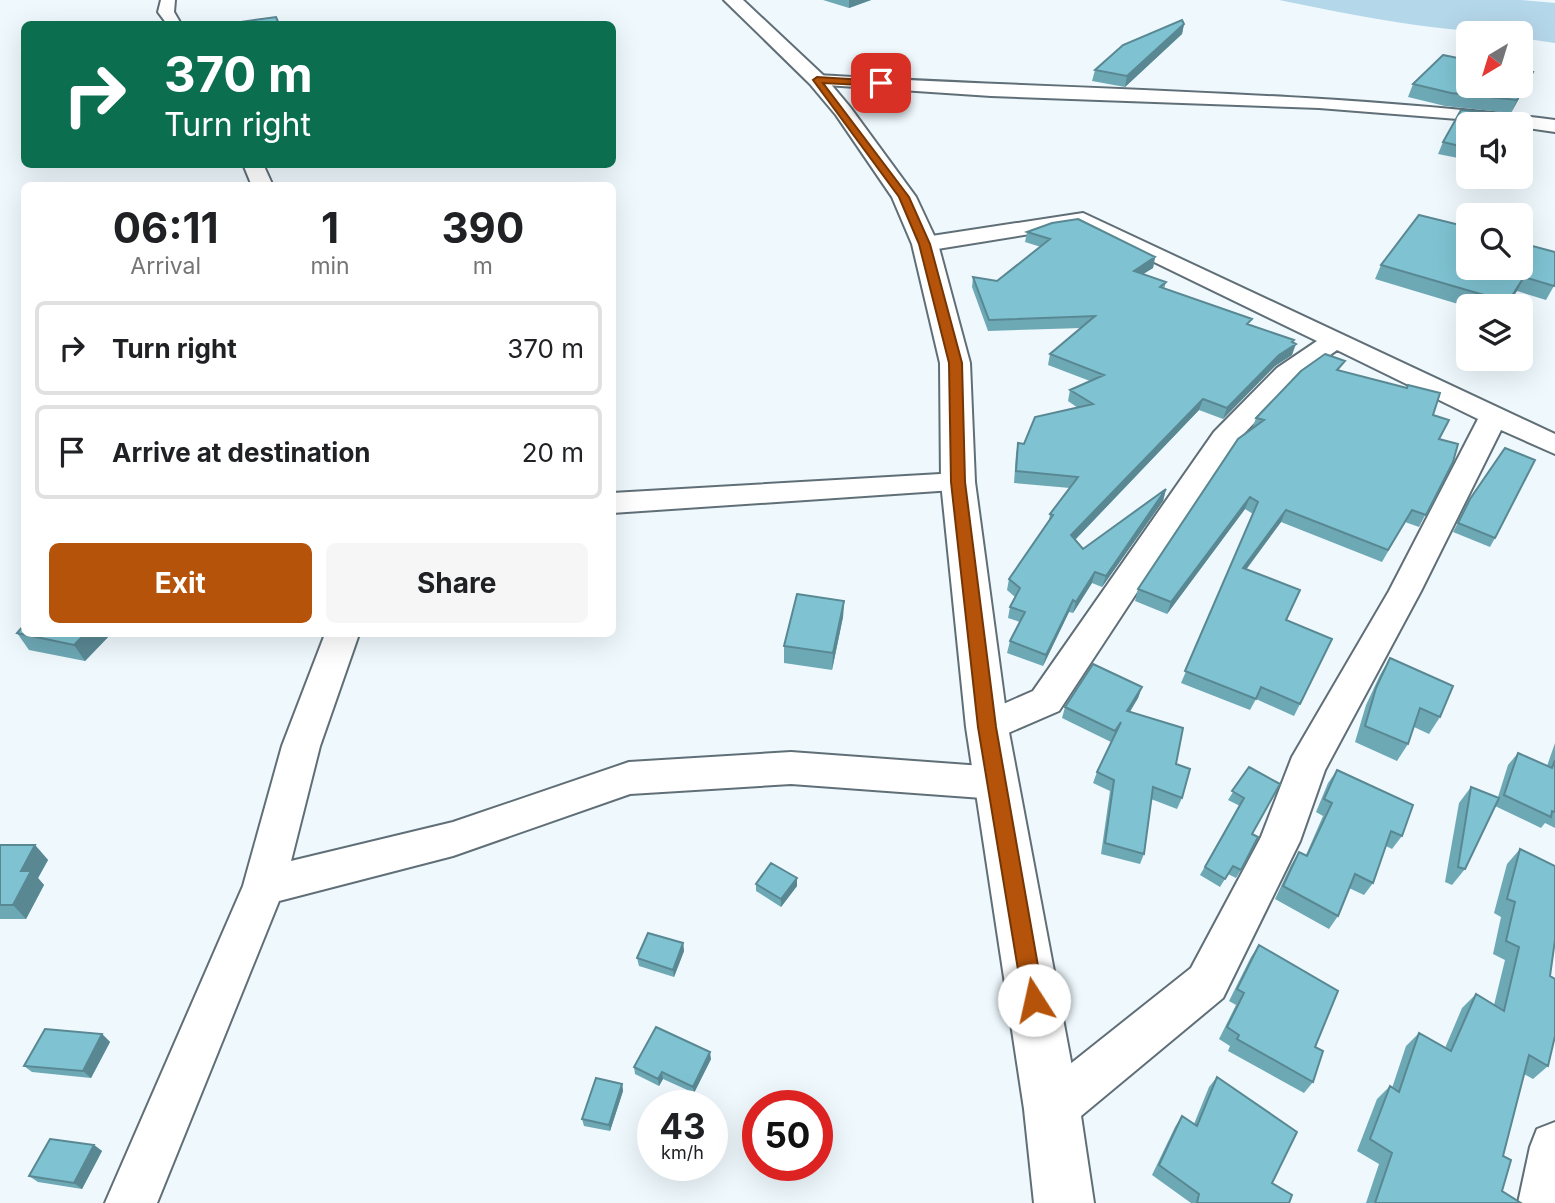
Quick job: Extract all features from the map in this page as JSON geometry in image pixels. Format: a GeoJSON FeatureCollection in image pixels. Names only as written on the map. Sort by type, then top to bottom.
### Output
{"type":"FeatureCollection","features":[{"type":"Feature","properties":{"kind":"main road"},"geometry":{"type":"LineString","coordinates":[[733,0],[817,80],[904,197],[925,244],[955,363],[958,482],[987,727],[1052,1109],[1064,1203]]}},
{"type":"Feature","properties":{"kind":"street"},"geometry":{"type":"LineString","coordinates":[[168,0],[166,12],[172,21]]}},
{"type":"Feature","properties":{"kind":"street"},"geometry":{"type":"LineString","coordinates":[[817,80],[1004,92],[1319,103],[1460,114],[1555,126]]}},
{"type":"Feature","properties":{"kind":"street"},"geometry":{"type":"LineString","coordinates":[[925,244],[1083,219],[1555,445]]}},
{"type":"Feature","properties":{"kind":"street"},"geometry":{"type":"LineString","coordinates":[[987,727],[1046,701],[1224,438],[1286,374],[1334,341]]}},
{"type":"Feature","properties":{"kind":"street"},"geometry":{"type":"LineString","coordinates":[[1052,1109],[1208,983],[1280,841],[1306,768],[1405,591],[1493,417]]}},
{"type":"Feature","properties":{"kind":"street"},"geometry":{"type":"LineString","coordinates":[[616,503],[958,482]]}},
{"type":"Feature","properties":{"kind":"street"},"geometry":{"type":"LineString","coordinates":[[131,1203],[264,886],[301,746],[341,637]]}},
{"type":"Feature","properties":{"kind":"street"},"geometry":{"type":"LineString","coordinates":[[264,886],[453,839],[629,778],[791,768],[996,783]]}},
{"type":"Feature","properties":{"kind":"street"},"geometry":{"type":"LineString","coordinates":[[1544,1203],[1555,1147]]}},
{"type":"Feature","properties":{"kind":"shaded area"},"geometry":{"type":"Polygon","coordinates":[[[1279,0],[1521,0],[1555,3],[1555,43],[1533,40],[1533,21],[1456,21],[1456,30],[1279,0]]]}},
{"type":"Feature","properties":{"kind":"building"},"geometry":{"type":"Polygon","coordinates":[[[276,17],[278,21],[247,21],[276,17]]]}},
{"type":"Feature","properties":{"kind":"building"},"geometry":{"type":"Polygon","coordinates":[[[1182,20],[1184,24],[1127,76],[1095,70],[1123,45],[1182,20]]]}},
{"type":"Feature","properties":{"kind":"building"},"geometry":{"type":"Polygon","coordinates":[[[1443,55],[1456,58],[1456,94],[1413,84],[1443,55]]]}},
{"type":"Feature","properties":{"kind":"building"},"geometry":{"type":"Polygon","coordinates":[[[1456,119],[1456,145],[1443,142],[1456,119]]]}},
{"type":"Feature","properties":{"kind":"building"},"geometry":{"type":"Polygon","coordinates":[[[1419,215],[1456,224],[1456,280],[1522,280],[1513,294],[1481,294],[1381,265],[1419,215]]]}},
{"type":"Feature","properties":{"kind":"building"},"geometry":{"type":"Polygon","coordinates":[[[1078,219],[1155,257],[1134,271],[1166,282],[1160,287],[1252,319],[1247,324],[1294,340],[1292,342],[1296,344],[1279,355],[1227,408],[1203,399],[1071,535],[1083,549],[1166,489],[1106,576],[1095,572],[1076,602],[1073,600],[1046,655],[1010,641],[1025,612],[1010,607],[1020,588],[1009,579],[1053,515],[1050,514],[1078,477],[1016,471],[1018,443],[1024,444],[1035,417],[1093,404],[1070,390],[1104,375],[1050,354],[1095,316],[989,320],[973,277],[997,281],[1050,239],[1027,232],[1052,223],[1078,219]]]}},
{"type":"Feature","properties":{"kind":"building"},"geometry":{"type":"Polygon","coordinates":[[[1533,246],[1555,252],[1554,286],[1533,280],[1533,246]]]}},
{"type":"Feature","properties":{"kind":"building"},"geometry":{"type":"Polygon","coordinates":[[[1325,354],[1345,361],[1337,370],[1407,388],[1408,385],[1440,393],[1433,415],[1449,420],[1439,439],[1458,444],[1453,462],[1426,515],[1412,510],[1388,550],[1286,510],[1243,568],[1300,590],[1286,620],[1332,639],[1300,704],[1261,687],[1256,699],[1185,671],[1258,502],[1250,497],[1171,602],[1138,589],[1238,439],[1264,420],[1256,418],[1301,371],[1325,354]]]}},
{"type":"Feature","properties":{"kind":"building"},"geometry":{"type":"Polygon","coordinates":[[[1505,448],[1535,460],[1495,538],[1458,523],[1470,499],[1505,448]]]}},
{"type":"Feature","properties":{"kind":"building"},"geometry":{"type":"Polygon","coordinates":[[[797,594],[844,601],[833,653],[784,646],[797,594]]]}},
{"type":"Feature","properties":{"kind":"building"},"geometry":{"type":"Polygon","coordinates":[[[36,637],[82,637],[74,645],[36,637]]]}},
{"type":"Feature","properties":{"kind":"building"},"geometry":{"type":"Polygon","coordinates":[[[1390,658],[1453,686],[1440,717],[1420,708],[1408,744],[1365,726],[1376,688],[1390,658]]]}},
{"type":"Feature","properties":{"kind":"building"},"geometry":{"type":"Polygon","coordinates":[[[1093,664],[1142,687],[1127,711],[1183,728],[1176,764],[1190,769],[1182,798],[1153,787],[1144,854],[1105,843],[1114,780],[1097,772],[1121,722],[1115,731],[1065,707],[1093,664]]]}},
{"type":"Feature","properties":{"kind":"building"},"geometry":{"type":"Polygon","coordinates":[[[1518,753],[1552,768],[1555,760],[1555,812],[1552,811],[1551,817],[1504,795],[1518,753]]]}},
{"type":"Feature","properties":{"kind":"building"},"geometry":{"type":"Polygon","coordinates":[[[1249,767],[1280,784],[1252,834],[1258,837],[1241,870],[1233,866],[1225,879],[1205,867],[1244,798],[1232,791],[1249,767]]]}},
{"type":"Feature","properties":{"kind":"building"},"geometry":{"type":"Polygon","coordinates":[[[1337,770],[1413,805],[1402,836],[1391,831],[1373,883],[1355,874],[1338,916],[1283,886],[1299,852],[1307,856],[1332,803],[1324,799],[1337,770]]]}},
{"type":"Feature","properties":{"kind":"building"},"geometry":{"type":"Polygon","coordinates":[[[1471,787],[1499,798],[1465,869],[1458,867],[1471,787]]]}},
{"type":"Feature","properties":{"kind":"building"},"geometry":{"type":"Polygon","coordinates":[[[0,845],[35,845],[21,871],[31,871],[13,905],[0,905],[0,845]]]}},
{"type":"Feature","properties":{"kind":"building"},"geometry":{"type":"Polygon","coordinates":[[[1520,849],[1555,866],[1555,940],[1550,976],[1555,979],[1555,1036],[1548,1066],[1529,1055],[1503,1156],[1511,1160],[1502,1191],[1521,1203],[1375,1203],[1392,1153],[1370,1139],[1390,1086],[1399,1092],[1419,1033],[1451,1051],[1476,994],[1504,1011],[1519,947],[1506,941],[1515,902],[1507,899],[1520,849]]]}},
{"type":"Feature","properties":{"kind":"building"},"geometry":{"type":"Polygon","coordinates":[[[771,863],[797,878],[781,899],[756,884],[771,863]]]}},
{"type":"Feature","properties":{"kind":"building"},"geometry":{"type":"Polygon","coordinates":[[[648,933],[683,943],[673,970],[637,958],[648,933]]]}},
{"type":"Feature","properties":{"kind":"building"},"geometry":{"type":"Polygon","coordinates":[[[1259,945],[1338,991],[1315,1047],[1323,1051],[1313,1082],[1237,1039],[1239,1035],[1227,1027],[1244,993],[1237,989],[1259,945]]]}},
{"type":"Feature","properties":{"kind":"building"},"geometry":{"type":"Polygon","coordinates":[[[656,1027],[710,1052],[693,1087],[662,1072],[658,1079],[634,1067],[656,1027]]]}},
{"type":"Feature","properties":{"kind":"building"},"geometry":{"type":"Polygon","coordinates":[[[45,1029],[102,1034],[83,1071],[24,1066],[45,1029]]]}},
{"type":"Feature","properties":{"kind":"building"},"geometry":{"type":"Polygon","coordinates":[[[1217,1077],[1297,1132],[1272,1183],[1292,1195],[1289,1203],[1197,1203],[1199,1194],[1159,1165],[1182,1116],[1197,1126],[1217,1077]]]}},
{"type":"Feature","properties":{"kind":"building"},"geometry":{"type":"Polygon","coordinates":[[[596,1078],[622,1084],[609,1125],[582,1119],[596,1078]]]}},
{"type":"Feature","properties":{"kind":"building"},"geometry":{"type":"Polygon","coordinates":[[[50,1139],[94,1145],[74,1183],[29,1176],[50,1139]]]}},
{"type":"Feature","properties":{"kind":"route"},"geometry":{"type":"LineString","coordinates":[[881,83],[817,80],[843,111],[904,197],[925,244],[955,363],[958,482],[987,727],[1034,1000]]}}]}
